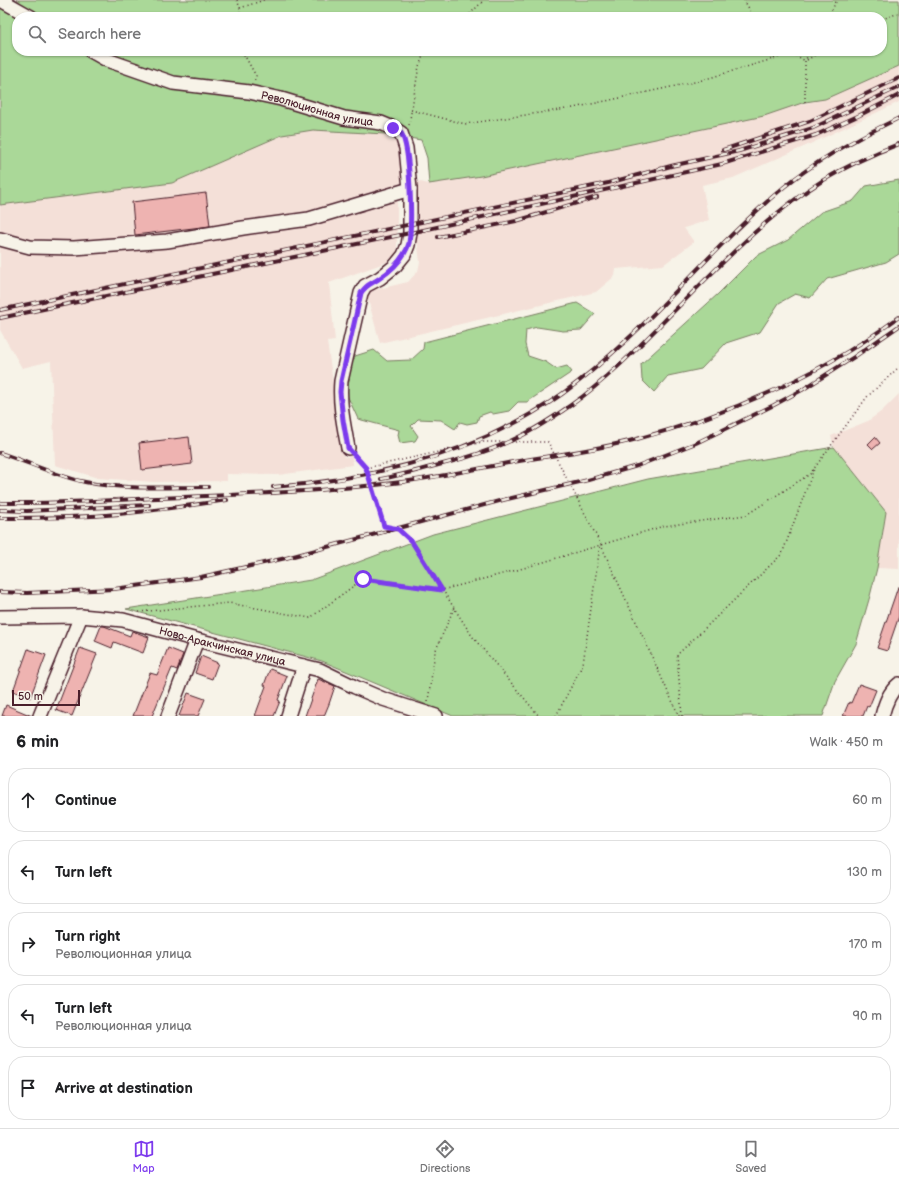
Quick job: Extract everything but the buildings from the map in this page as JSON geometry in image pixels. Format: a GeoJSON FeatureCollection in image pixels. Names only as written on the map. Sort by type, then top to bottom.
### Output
{"type":"FeatureCollection","features":[{"type":"Feature","properties":{"kind":"street"},"geometry":{"type":"LineString","coordinates":[[1,0],[22,12]]}},
{"type":"Feature","properties":{"kind":"street","name":"Революционная улица"},"geometry":{"type":"LineString","coordinates":[[99,56],[173,83],[249,92],[281,99],[344,118],[381,123],[401,133]]}},
{"type":"Feature","properties":{"kind":"street"},"geometry":{"type":"LineString","coordinates":[[348,448],[340,392],[348,345],[361,293],[365,286],[380,278],[394,266],[404,255],[408,245],[410,233],[410,189],[406,148],[401,133]]}},
{"type":"Feature","properties":{"kind":"street"},"geometry":{"type":"LineString","coordinates":[[0,239],[37,248],[74,248],[167,241],[242,228],[309,219],[410,189]]}},
{"type":"Feature","properties":{"kind":"street"},"geometry":{"type":"LineString","coordinates":[[40,716],[81,616]]}},
{"type":"Feature","properties":{"kind":"street","name":"Ново-Аракчинская улица"},"geometry":{"type":"LineString","coordinates":[[0,617],[81,616],[123,620],[320,670],[354,687],[383,699],[429,715]]}},
{"type":"Feature","properties":{"kind":"street"},"geometry":{"type":"LineString","coordinates":[[168,716],[197,640]]}},
{"type":"Feature","properties":{"kind":"street"},"geometry":{"type":"LineString","coordinates":[[288,716],[304,666]]}},
{"type":"Feature","properties":{"kind":"street"},"geometry":{"type":"LineString","coordinates":[[882,716],[885,704],[894,689],[899,684]]}},
{"type":"Feature","properties":{"kind":"path"},"geometry":{"type":"LineString","coordinates":[[237,0],[240,12]]}},
{"type":"Feature","properties":{"kind":"path"},"geometry":{"type":"LineString","coordinates":[[240,8],[264,0]]}},
{"type":"Feature","properties":{"kind":"path"},"geometry":{"type":"LineString","coordinates":[[473,12],[484,0]]}},
{"type":"Feature","properties":{"kind":"path"},"geometry":{"type":"LineString","coordinates":[[744,0],[751,12]]}},
{"type":"Feature","properties":{"kind":"path"},"geometry":{"type":"LineString","coordinates":[[831,12],[837,0]]}},
{"type":"Feature","properties":{"kind":"path"},"geometry":{"type":"LineString","coordinates":[[887,18],[899,13]]}},
{"type":"Feature","properties":{"kind":"path"},"geometry":{"type":"LineString","coordinates":[[245,56],[256,76],[249,92]]}},
{"type":"Feature","properties":{"kind":"path"},"geometry":{"type":"LineString","coordinates":[[401,133],[409,126],[419,66],[423,56]]}},
{"type":"Feature","properties":{"kind":"path"},"geometry":{"type":"LineString","coordinates":[[411,110],[465,124],[566,109],[699,82],[786,56]]}},
{"type":"Feature","properties":{"kind":"path"},"geometry":{"type":"LineString","coordinates":[[796,56],[805,61]]}},
{"type":"Feature","properties":{"kind":"path"},"geometry":{"type":"LineString","coordinates":[[805,102],[805,61],[808,56]]}},
{"type":"Feature","properties":{"kind":"path"},"geometry":{"type":"LineString","coordinates":[[805,61],[813,56]]}},
{"type":"Feature","properties":{"kind":"path"},"geometry":{"type":"LineString","coordinates":[[138,612],[229,603],[310,618],[363,579],[442,590],[517,570],[664,526],[746,515],[810,474],[867,397],[899,367]]}},
{"type":"Feature","properties":{"kind":"path"},"geometry":{"type":"LineString","coordinates":[[366,468],[483,442],[548,442],[600,545],[679,716]]}},
{"type":"Feature","properties":{"kind":"path"},"geometry":{"type":"LineString","coordinates":[[348,448],[366,468],[384,526],[398,529],[412,542],[472,636],[539,716]]}},
{"type":"Feature","properties":{"kind":"path"},"geometry":{"type":"LineString","coordinates":[[682,716],[677,655],[782,554],[815,466]]}},
{"type":"Feature","properties":{"kind":"path"},"geometry":{"type":"LineString","coordinates":[[556,716],[583,664],[600,545]]}},
{"type":"Feature","properties":{"kind":"path"},"geometry":{"type":"LineString","coordinates":[[429,715],[435,652],[454,608]]}},
{"type":"Feature","properties":{"kind":"shaded area"},"geometry":{"type":"Polygon","coordinates":[[[899,66],[899,102],[808,145],[733,178],[702,185],[709,220],[684,228],[694,242],[663,265],[616,269],[615,276],[596,292],[380,343],[366,292],[408,282],[418,271],[420,262],[414,217],[416,181],[429,184],[825,99],[899,66]]]}},
{"type":"Feature","properties":{"kind":"shaded area"},"geometry":{"type":"Polygon","coordinates":[[[313,130],[385,134],[390,140],[399,139],[402,189],[397,191],[397,252],[387,262],[329,283],[335,341],[327,342],[344,457],[352,456],[353,465],[278,475],[227,474],[227,481],[154,482],[98,478],[55,465],[51,361],[22,368],[0,330],[0,205],[172,183],[283,135],[313,130]]]}},
{"type":"Feature","properties":{"kind":"shaded area"},"geometry":{"type":"Polygon","coordinates":[[[899,394],[899,569],[877,568],[886,512],[834,447],[831,436],[868,421],[882,411],[899,394]]]}},
{"type":"Feature","properties":{"kind":"green space"},"geometry":{"type":"Polygon","coordinates":[[[0,0],[899,0],[899,66],[825,99],[805,102],[764,116],[481,176],[429,184],[427,158],[421,140],[385,134],[313,130],[282,135],[172,183],[0,205],[0,0]]]}},
{"type":"Feature","properties":{"kind":"green space"},"geometry":{"type":"Polygon","coordinates":[[[899,180],[899,254],[886,262],[827,279],[810,298],[795,294],[779,303],[760,332],[726,343],[701,369],[668,376],[654,392],[642,380],[641,364],[718,294],[756,256],[788,240],[821,212],[853,201],[866,186],[899,180]]]}},
{"type":"Feature","properties":{"kind":"green space"},"geometry":{"type":"Polygon","coordinates":[[[577,303],[595,314],[581,330],[563,331],[537,327],[526,330],[525,344],[528,356],[546,362],[556,369],[567,366],[572,372],[527,402],[518,402],[509,411],[493,414],[490,412],[479,416],[477,422],[467,424],[460,422],[455,429],[441,420],[418,419],[411,426],[418,436],[415,441],[400,443],[398,435],[399,430],[358,419],[347,395],[346,375],[355,356],[374,350],[387,361],[411,360],[423,349],[424,342],[577,303]]]}},
{"type":"Feature","properties":{"kind":"green space"},"geometry":{"type":"Polygon","coordinates":[[[834,447],[886,512],[877,568],[856,644],[835,681],[823,716],[453,716],[322,661],[126,609],[311,580],[433,534],[648,479],[834,447]]]}},
{"type":"Feature","properties":{"kind":"railway"},"geometry":{"type":"LineString","coordinates":[[723,150],[810,121],[899,78]]}},
{"type":"Feature","properties":{"kind":"railway"},"geometry":{"type":"LineString","coordinates":[[0,310],[608,183],[671,166],[739,151],[813,128],[899,87]]}},
{"type":"Feature","properties":{"kind":"railway"},"geometry":{"type":"LineString","coordinates":[[0,318],[410,233],[722,164],[816,135],[899,95]]}},
{"type":"Feature","properties":{"kind":"railway"},"geometry":{"type":"LineString","coordinates":[[273,487],[350,478],[424,460],[460,448],[495,433],[529,415],[562,394],[592,371],[620,346],[648,320],[728,238],[784,187],[839,149],[899,118]]}},
{"type":"Feature","properties":{"kind":"railway"},"geometry":{"type":"LineString","coordinates":[[381,479],[448,463],[478,454],[516,438],[548,420],[586,394],[614,370],[641,345],[730,255],[784,208],[822,181],[860,161],[899,144]]}},
{"type":"Feature","properties":{"kind":"railway"},"geometry":{"type":"LineString","coordinates":[[438,237],[516,221],[597,197]]}},
{"type":"Feature","properties":{"kind":"railway"},"geometry":{"type":"LineString","coordinates":[[0,503],[46,503],[347,488],[416,480],[607,446],[672,429],[741,405],[807,374],[838,357],[899,317]]}},
{"type":"Feature","properties":{"kind":"railway"},"geometry":{"type":"LineString","coordinates":[[0,592],[27,593],[114,589],[201,577],[286,558],[637,466],[696,443],[774,405],[802,390],[899,326]]}},
{"type":"Feature","properties":{"kind":"railway"},"geometry":{"type":"LineString","coordinates":[[0,453],[63,476],[100,485],[146,488],[208,487]]}},
{"type":"Feature","properties":{"kind":"railway"},"geometry":{"type":"LineString","coordinates":[[0,518],[106,515],[152,511],[227,500]]}},
{"type":"Feature","properties":{"kind":"railway"},"geometry":{"type":"LineString","coordinates":[[0,510],[27,511],[149,505]]}},
{"type":"Feature","properties":{"kind":"route"},"geometry":{"type":"LineString","coordinates":[[363,579],[442,590],[412,542],[398,529],[384,526],[366,468],[348,448],[340,392],[348,345],[361,293],[365,286],[380,278],[394,266],[404,255],[408,245],[410,233],[410,189],[406,148],[401,133],[393,128]]}}]}
